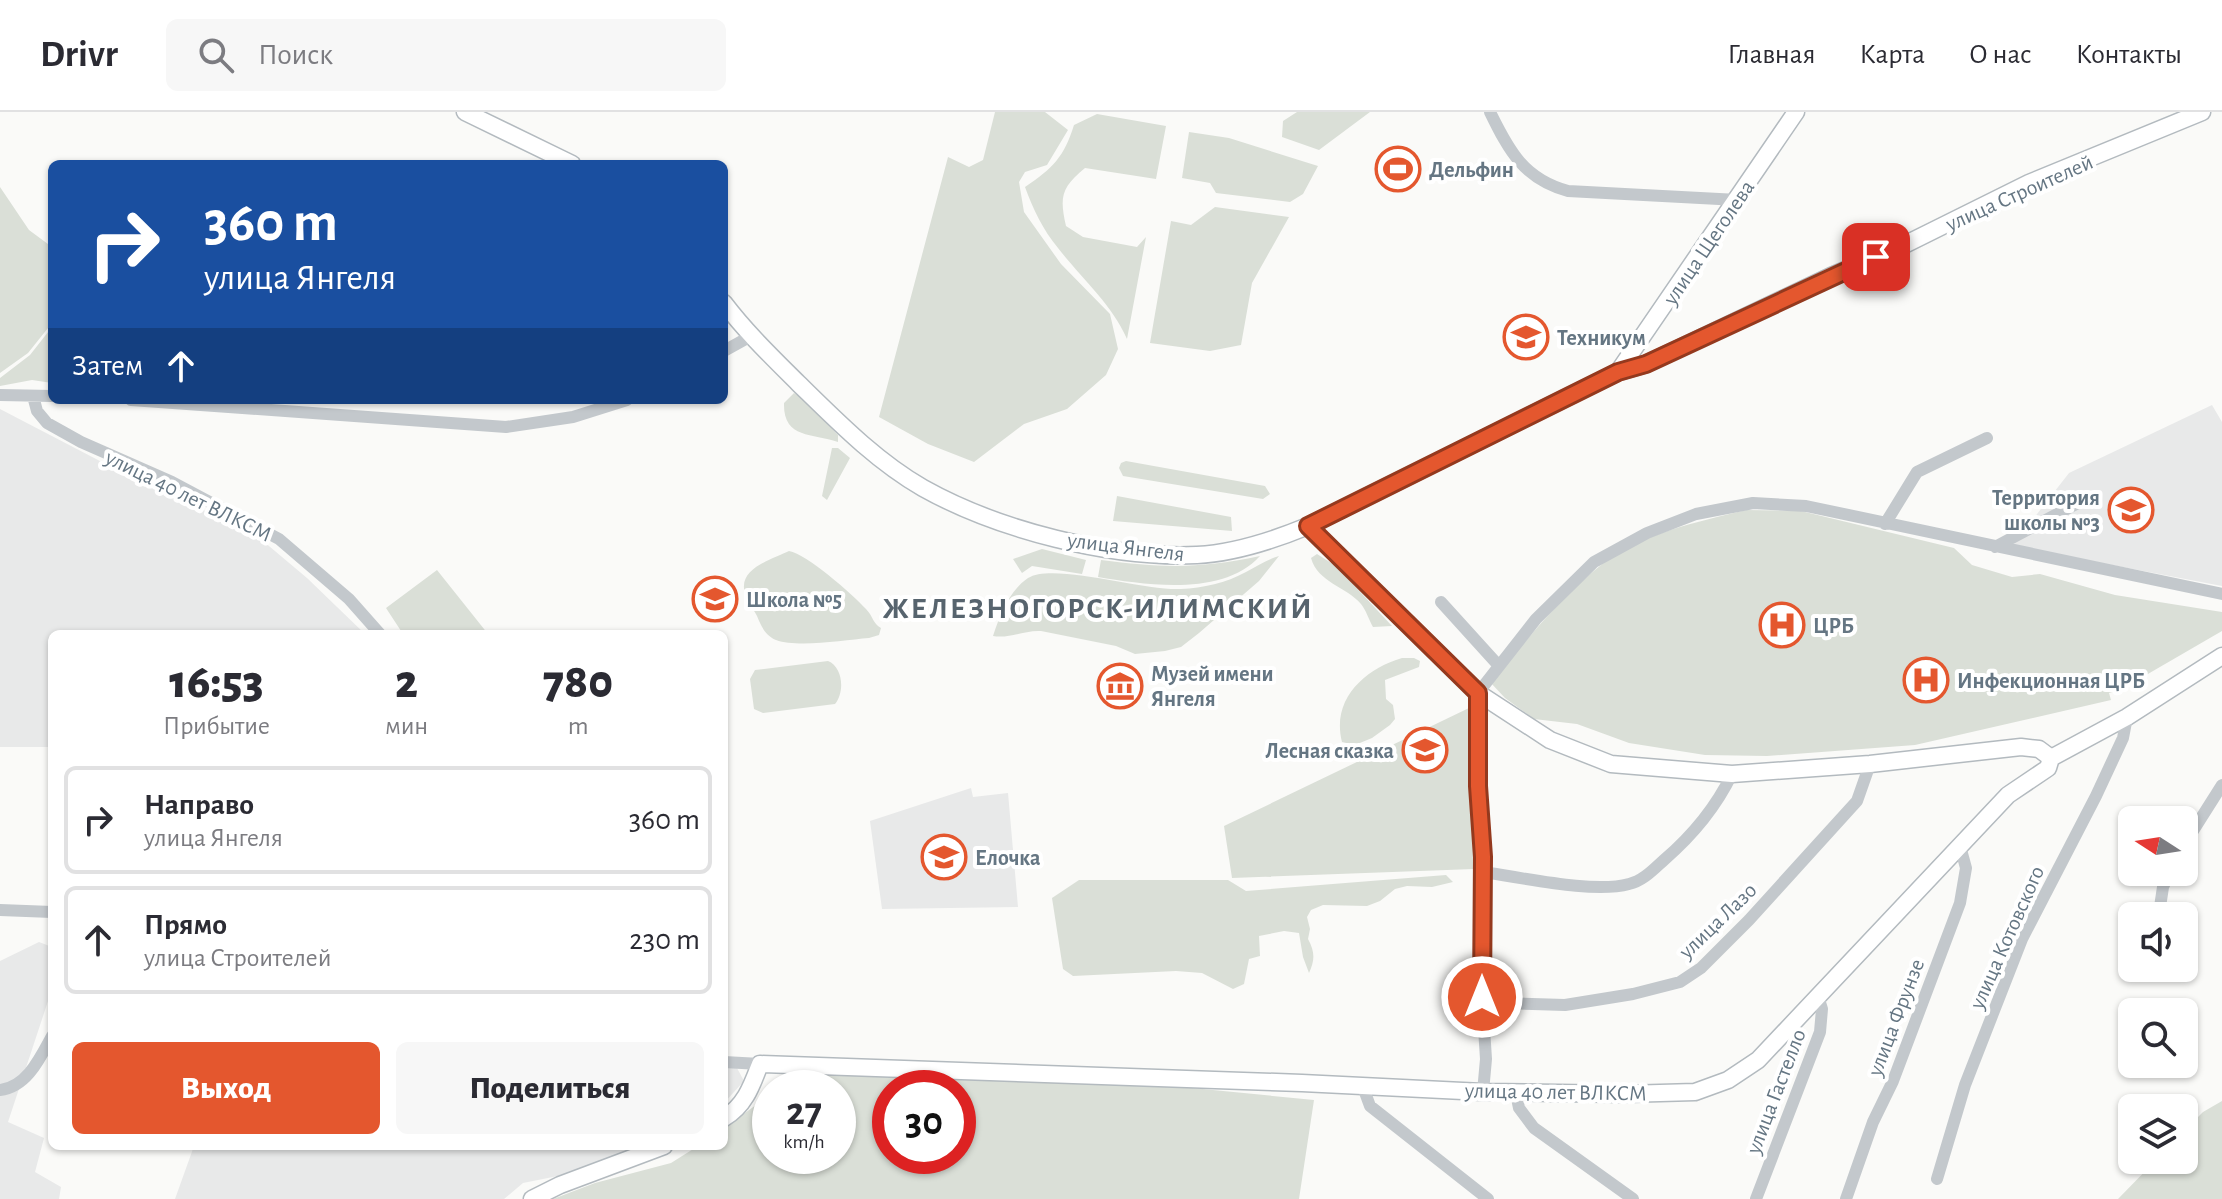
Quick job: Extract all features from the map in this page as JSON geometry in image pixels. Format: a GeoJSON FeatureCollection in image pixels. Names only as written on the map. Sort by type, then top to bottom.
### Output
{"type":"FeatureCollection","features":[{"type":"Feature","properties":{"kind":"street"},"geometry":{"type":"LineString","coordinates":[[465,112],[564,160]]}},
{"type":"Feature","properties":{"kind":"street"},"geometry":{"type":"LineString","coordinates":[[1490,112],[1515,155],[1531,175],[1549,186],[1568,191],[1738,200]]}},
{"type":"Feature","properties":{"kind":"street","name":"улица Щеголева"},"geometry":{"type":"LineString","coordinates":[[1618,372],[1796,112]]}},
{"type":"Feature","properties":{"kind":"street","name":"улица Строителей"},"geometry":{"type":"LineString","coordinates":[[1618,372],[1646,364],[1831,276],[1898,248],[2029,183],[2202,112]]}},
{"type":"Feature","properties":{"kind":"street","name":"улица Янгеля"},"geometry":{"type":"LineString","coordinates":[[728,308],[751,336],[834,418],[885,463],[922,487],[970,512],[1008,525],[1098,546],[1160,554],[1199,555],[1238,549],[1281,537],[1618,372]]}},
{"type":"Feature","properties":{"kind":"street"},"geometry":{"type":"LineString","coordinates":[[728,349],[751,336]]}},
{"type":"Feature","properties":{"kind":"street"},"geometry":{"type":"LineString","coordinates":[[0,395],[48,396]]}},
{"type":"Feature","properties":{"kind":"street","name":"улица 40 лет ВЛКСМ"},"geometry":{"type":"LineString","coordinates":[[33,396],[37,411],[47,423],[91,447],[172,482],[279,539],[349,599],[376,630]]}},
{"type":"Feature","properties":{"kind":"street"},"geometry":{"type":"LineString","coordinates":[[187,404],[506,427],[573,417],[614,404]]}},
{"type":"Feature","properties":{"kind":"street"},"geometry":{"type":"LineString","coordinates":[[1885,524],[1917,472],[1987,438]]}},
{"type":"Feature","properties":{"kind":"street"},"geometry":{"type":"LineString","coordinates":[[1483,1092],[1486,1059],[1482,997],[1478,693],[1536,619],[1594,562],[1647,533],[1696,514],[1753,503],[1806,506],[2222,594]]}},
{"type":"Feature","properties":{"kind":"street"},"geometry":{"type":"LineString","coordinates":[[1995,547],[2078,503]]}},
{"type":"Feature","properties":{"kind":"street"},"geometry":{"type":"LineString","coordinates":[[1308,526],[1478,693],[1550,740],[1611,764],[1732,774],[1870,764],[2021,747],[2039,749],[2051,758]]}},
{"type":"Feature","properties":{"kind":"street"},"geometry":{"type":"LineString","coordinates":[[1441,602],[1499,666]]}},
{"type":"Feature","properties":{"kind":"street","name":"улица 40 лет ВЛКСМ"},"geometry":{"type":"LineString","coordinates":[[728,1062],[1483,1092],[1695,1092],[1728,1080],[1758,1060],[2008,795],[2048,768],[2051,758],[2127,717],[2222,656]]}},
{"type":"Feature","properties":{"kind":"street","name":"улица Котовского"},"geometry":{"type":"LineString","coordinates":[[1937,1179],[1965,1085],[2022,939],[2096,796],[2123,738],[2127,717]]}},
{"type":"Feature","properties":{"kind":"street","name":"улица Лазо"},"geometry":{"type":"LineString","coordinates":[[1482,997],[1504,1003],[1565,1005],[1633,994],[1680,982],[1701,968],[1749,920],[1857,801],[1870,764]]}},
{"type":"Feature","properties":{"kind":"street"},"geometry":{"type":"LineString","coordinates":[[1482,872],[1581,886],[1629,884],[1647,876],[1694,834],[1720,799],[1732,774]]}},
{"type":"Feature","properties":{"kind":"street"},"geometry":{"type":"LineString","coordinates":[[2198,823],[2222,785]]}},
{"type":"Feature","properties":{"kind":"street","name":"улица Фрунзе"},"geometry":{"type":"LineString","coordinates":[[1846,1199],[1873,1122],[1893,1081],[1960,903],[1966,868],[1960,846]]}},
{"type":"Feature","properties":{"kind":"street"},"geometry":{"type":"LineString","coordinates":[[0,910],[48,912]]}},
{"type":"Feature","properties":{"kind":"street","name":"улица Гастелло"},"geometry":{"type":"LineString","coordinates":[[1756,1199],[1820,1032],[1822,1009],[1818,996]]}},
{"type":"Feature","properties":{"kind":"street"},"geometry":{"type":"LineString","coordinates":[[0,1090],[14,1088],[35,1066],[48,1043]]}},
{"type":"Feature","properties":{"kind":"street"},"geometry":{"type":"LineString","coordinates":[[728,1116],[748,1093],[760,1064]]}},
{"type":"Feature","properties":{"kind":"street"},"geometry":{"type":"LineString","coordinates":[[1363,1087],[1370,1106],[1488,1199]]}},
{"type":"Feature","properties":{"kind":"street"},"geometry":{"type":"LineString","coordinates":[[1516,1093],[1519,1108],[1534,1128],[1633,1199]]}},
{"type":"Feature","properties":{"kind":"street"},"geometry":{"type":"LineString","coordinates":[[532,1199],[560,1185],[653,1150]]}},
{"type":"Feature","properties":{"kind":"shaded area"},"geometry":{"type":"Polygon","coordinates":[[[995,112],[1045,112],[1068,130],[1047,165],[1025,172],[1019,182],[1024,212],[1061,264],[1110,314],[1118,349],[1106,375],[1067,409],[1024,424],[974,462],[928,444],[879,417],[948,157],[969,167],[983,160],[995,112]]]}},
{"type":"Feature","properties":{"kind":"shaded area"},"geometry":{"type":"Polygon","coordinates":[[[1297,112],[1370,112],[1319,150],[1282,137],[1283,121],[1297,112]]]}},
{"type":"Feature","properties":{"kind":"shaded area"},"geometry":{"type":"Polygon","coordinates":[[[1097,114],[1166,126],[1156,179],[1085,168],[1064,193],[1066,226],[1083,237],[1137,247],[1146,237],[1127,339],[1104,303],[1048,234],[1025,187],[1056,161],[1074,125],[1097,114]]]}},
{"type":"Feature","properties":{"kind":"shaded area"},"geometry":{"type":"Polygon","coordinates":[[[1189,132],[1229,138],[1318,166],[1303,194],[1290,202],[1216,193],[1210,183],[1182,178],[1189,132]]]}},
{"type":"Feature","properties":{"kind":"shaded area"},"geometry":{"type":"Polygon","coordinates":[[[0,187],[29,230],[48,244],[48,328],[28,353],[0,373],[0,187]]]}},
{"type":"Feature","properties":{"kind":"shaded area"},"geometry":{"type":"Polygon","coordinates":[[[1215,207],[1289,217],[1252,283],[1241,345],[1210,351],[1150,343],[1171,221],[1191,225],[1215,207]]]}},
{"type":"Feature","properties":{"kind":"shaded area"},"geometry":{"type":"Polygon","coordinates":[[[48,332],[48,382],[32,380],[0,386],[0,378],[30,355],[48,332]]]}},
{"type":"Feature","properties":{"kind":"shaded area"},"geometry":{"type":"Polygon","coordinates":[[[794,393],[804,399],[838,435],[838,442],[801,433],[788,423],[784,403],[794,393]]]}},
{"type":"Feature","properties":{"kind":"shaded area","name":"Территория школы №3"},"geometry":{"type":"Polygon","coordinates":[[[2212,405],[2222,422],[2222,586],[2012,546],[2069,473],[2212,405]]]}},
{"type":"Feature","properties":{"kind":"shaded area"},"geometry":{"type":"Polygon","coordinates":[[[0,409],[263,541],[361,630],[48,630],[48,747],[0,747],[0,409]]]}},
{"type":"Feature","properties":{"kind":"shaded area"},"geometry":{"type":"Polygon","coordinates":[[[832,448],[838,448],[850,458],[827,500],[822,496],[832,448]]]}},
{"type":"Feature","properties":{"kind":"shaded area"},"geometry":{"type":"Polygon","coordinates":[[[1126,461],[1265,486],[1270,494],[1263,499],[1123,476],[1119,468],[1126,461]]]}},
{"type":"Feature","properties":{"kind":"shaded area"},"geometry":{"type":"Polygon","coordinates":[[[1117,496],[1231,517],[1232,531],[1113,521],[1117,496]]]}},
{"type":"Feature","properties":{"kind":"shaded area"},"geometry":{"type":"Polygon","coordinates":[[[1746,510],[1801,511],[1954,548],[1972,565],[2012,577],[2040,574],[2115,595],[2222,612],[2222,631],[2122,689],[2109,693],[2111,700],[1915,745],[1767,756],[1705,755],[1629,743],[1577,724],[1534,719],[1505,698],[1490,682],[1571,592],[1617,554],[1670,530],[1746,510]]]}},
{"type":"Feature","properties":{"kind":"shaded area"},"geometry":{"type":"Polygon","coordinates":[[[1042,549],[1086,560],[1082,574],[1032,566],[1022,573],[1013,559],[1042,549]]]}},
{"type":"Feature","properties":{"kind":"shaded area"},"geometry":{"type":"Polygon","coordinates":[[[789,551],[818,567],[851,594],[881,628],[879,635],[809,643],[785,642],[769,636],[747,599],[745,581],[760,564],[789,551]]]}},
{"type":"Feature","properties":{"kind":"shaded area"},"geometry":{"type":"Polygon","coordinates":[[[1317,554],[1336,566],[1392,626],[1373,627],[1361,604],[1320,573],[1311,558],[1317,554]]]}},
{"type":"Feature","properties":{"kind":"shaded area"},"geometry":{"type":"Polygon","coordinates":[[[1260,556],[1226,578],[1205,583],[1161,585],[1098,577],[1101,560],[1180,566],[1260,556]]]}},
{"type":"Feature","properties":{"kind":"shaded area"},"geometry":{"type":"Polygon","coordinates":[[[1279,556],[1259,581],[1181,647],[1135,654],[1116,646],[1041,631],[993,636],[1010,597],[1021,583],[1040,574],[1057,573],[1165,588],[1189,588],[1230,579],[1279,556]]]}},
{"type":"Feature","properties":{"kind":"shaded area"},"geometry":{"type":"Polygon","coordinates":[[[437,570],[485,630],[400,630],[386,608],[437,570]]]}},
{"type":"Feature","properties":{"kind":"shaded area"},"geometry":{"type":"Polygon","coordinates":[[[1402,658],[1420,661],[1419,667],[1385,680],[1386,699],[1393,705],[1395,719],[1372,738],[1355,745],[1342,742],[1340,726],[1346,699],[1364,678],[1402,658]]]}},
{"type":"Feature","properties":{"kind":"shaded area"},"geometry":{"type":"Polygon","coordinates":[[[828,661],[837,669],[841,680],[835,704],[763,713],[754,709],[750,679],[755,670],[828,661]]]}},
{"type":"Feature","properties":{"kind":"shaded area","name":"Лесная сказка"},"geometry":{"type":"Polygon","coordinates":[[[1469,708],[1474,869],[1232,878],[1224,826],[1469,708]]]}},
{"type":"Feature","properties":{"kind":"shaded area","name":"Елочка"},"geometry":{"type":"Polygon","coordinates":[[[971,788],[973,797],[1008,793],[1018,907],[882,909],[870,821],[971,788]]]}},
{"type":"Feature","properties":{"kind":"shaded area"},"geometry":{"type":"Polygon","coordinates":[[[1446,875],[1453,882],[1432,887],[1395,889],[1380,901],[1367,906],[1323,905],[1311,910],[1307,917],[1313,956],[1309,973],[1299,933],[1284,931],[1259,936],[1260,956],[1249,959],[1244,984],[1233,989],[1202,973],[1176,971],[1073,976],[1063,969],[1052,898],[1079,880],[1228,880],[1246,891],[1446,875]]]}},
{"type":"Feature","properties":{"kind":"shaded area"},"geometry":{"type":"Polygon","coordinates":[[[39,942],[48,945],[48,1001],[8,1122],[44,1138],[35,1172],[61,1187],[59,1199],[0,1199],[0,961],[39,942]]]}},
{"type":"Feature","properties":{"kind":"shaded area"},"geometry":{"type":"Polygon","coordinates":[[[728,1068],[737,1068],[744,1081],[728,1099],[728,1068]]]}},
{"type":"Feature","properties":{"kind":"shaded area"},"geometry":{"type":"Polygon","coordinates":[[[856,1076],[872,1076],[872,1174],[976,1174],[976,1079],[1141,1083],[1314,1100],[1299,1199],[553,1199],[595,1183],[671,1163],[692,1150],[728,1150],[728,1125],[752,1108],[752,1174],[856,1174],[856,1076]]]}},
{"type":"Feature","properties":{"kind":"shaded area"},"geometry":{"type":"Polygon","coordinates":[[[2222,1101],[2222,1199],[2118,1199],[2142,1174],[2198,1174],[2198,1117],[2222,1101]]]}},
{"type":"Feature","properties":{"kind":"shaded area"},"geometry":{"type":"Polygon","coordinates":[[[193,1150],[633,1150],[563,1175],[523,1183],[504,1199],[175,1199],[193,1150]]]}},
{"type":"Feature","properties":{"kind":"place","name":"Дельфин"},"geometry":{"type":"Point","coordinates":[1398,169]}},
{"type":"Feature","properties":{"kind":"place","name":"Техникум"},"geometry":{"type":"Point","coordinates":[1526,337]}},
{"type":"Feature","properties":{"kind":"place","name":"Территория школы №3"},"geometry":{"type":"Point","coordinates":[2131,510]}},
{"type":"Feature","properties":{"kind":"place","name":"Школа №5"},"geometry":{"type":"Point","coordinates":[715,599]}},
{"type":"Feature","properties":{"kind":"place","name":"ЦРБ"},"geometry":{"type":"Point","coordinates":[1782,625]}},
{"type":"Feature","properties":{"kind":"place","name":"Инфекционная ЦРБ"},"geometry":{"type":"Point","coordinates":[1926,680]}},
{"type":"Feature","properties":{"kind":"place","name":"Музей имени Янгеля"},"geometry":{"type":"Point","coordinates":[1120,686]}},
{"type":"Feature","properties":{"kind":"place","name":"Лесная сказка"},"geometry":{"type":"Point","coordinates":[1425,750]}},
{"type":"Feature","properties":{"kind":"place","name":"Елочка"},"geometry":{"type":"Point","coordinates":[944,857]}},
{"type":"Feature","properties":{"kind":"district","name":"ЖЕЛЕЗНОГОРСК-ИЛИМСКИЙ"},"geometry":{"type":"Point","coordinates":[1098,608]}},
{"type":"Feature","properties":{"kind":"route"},"geometry":{"type":"LineString","coordinates":[[1482,997],[1483,857],[1478,786],[1478,693],[1308,526],[1618,372],[1646,364],[1876,257]]}}]}
